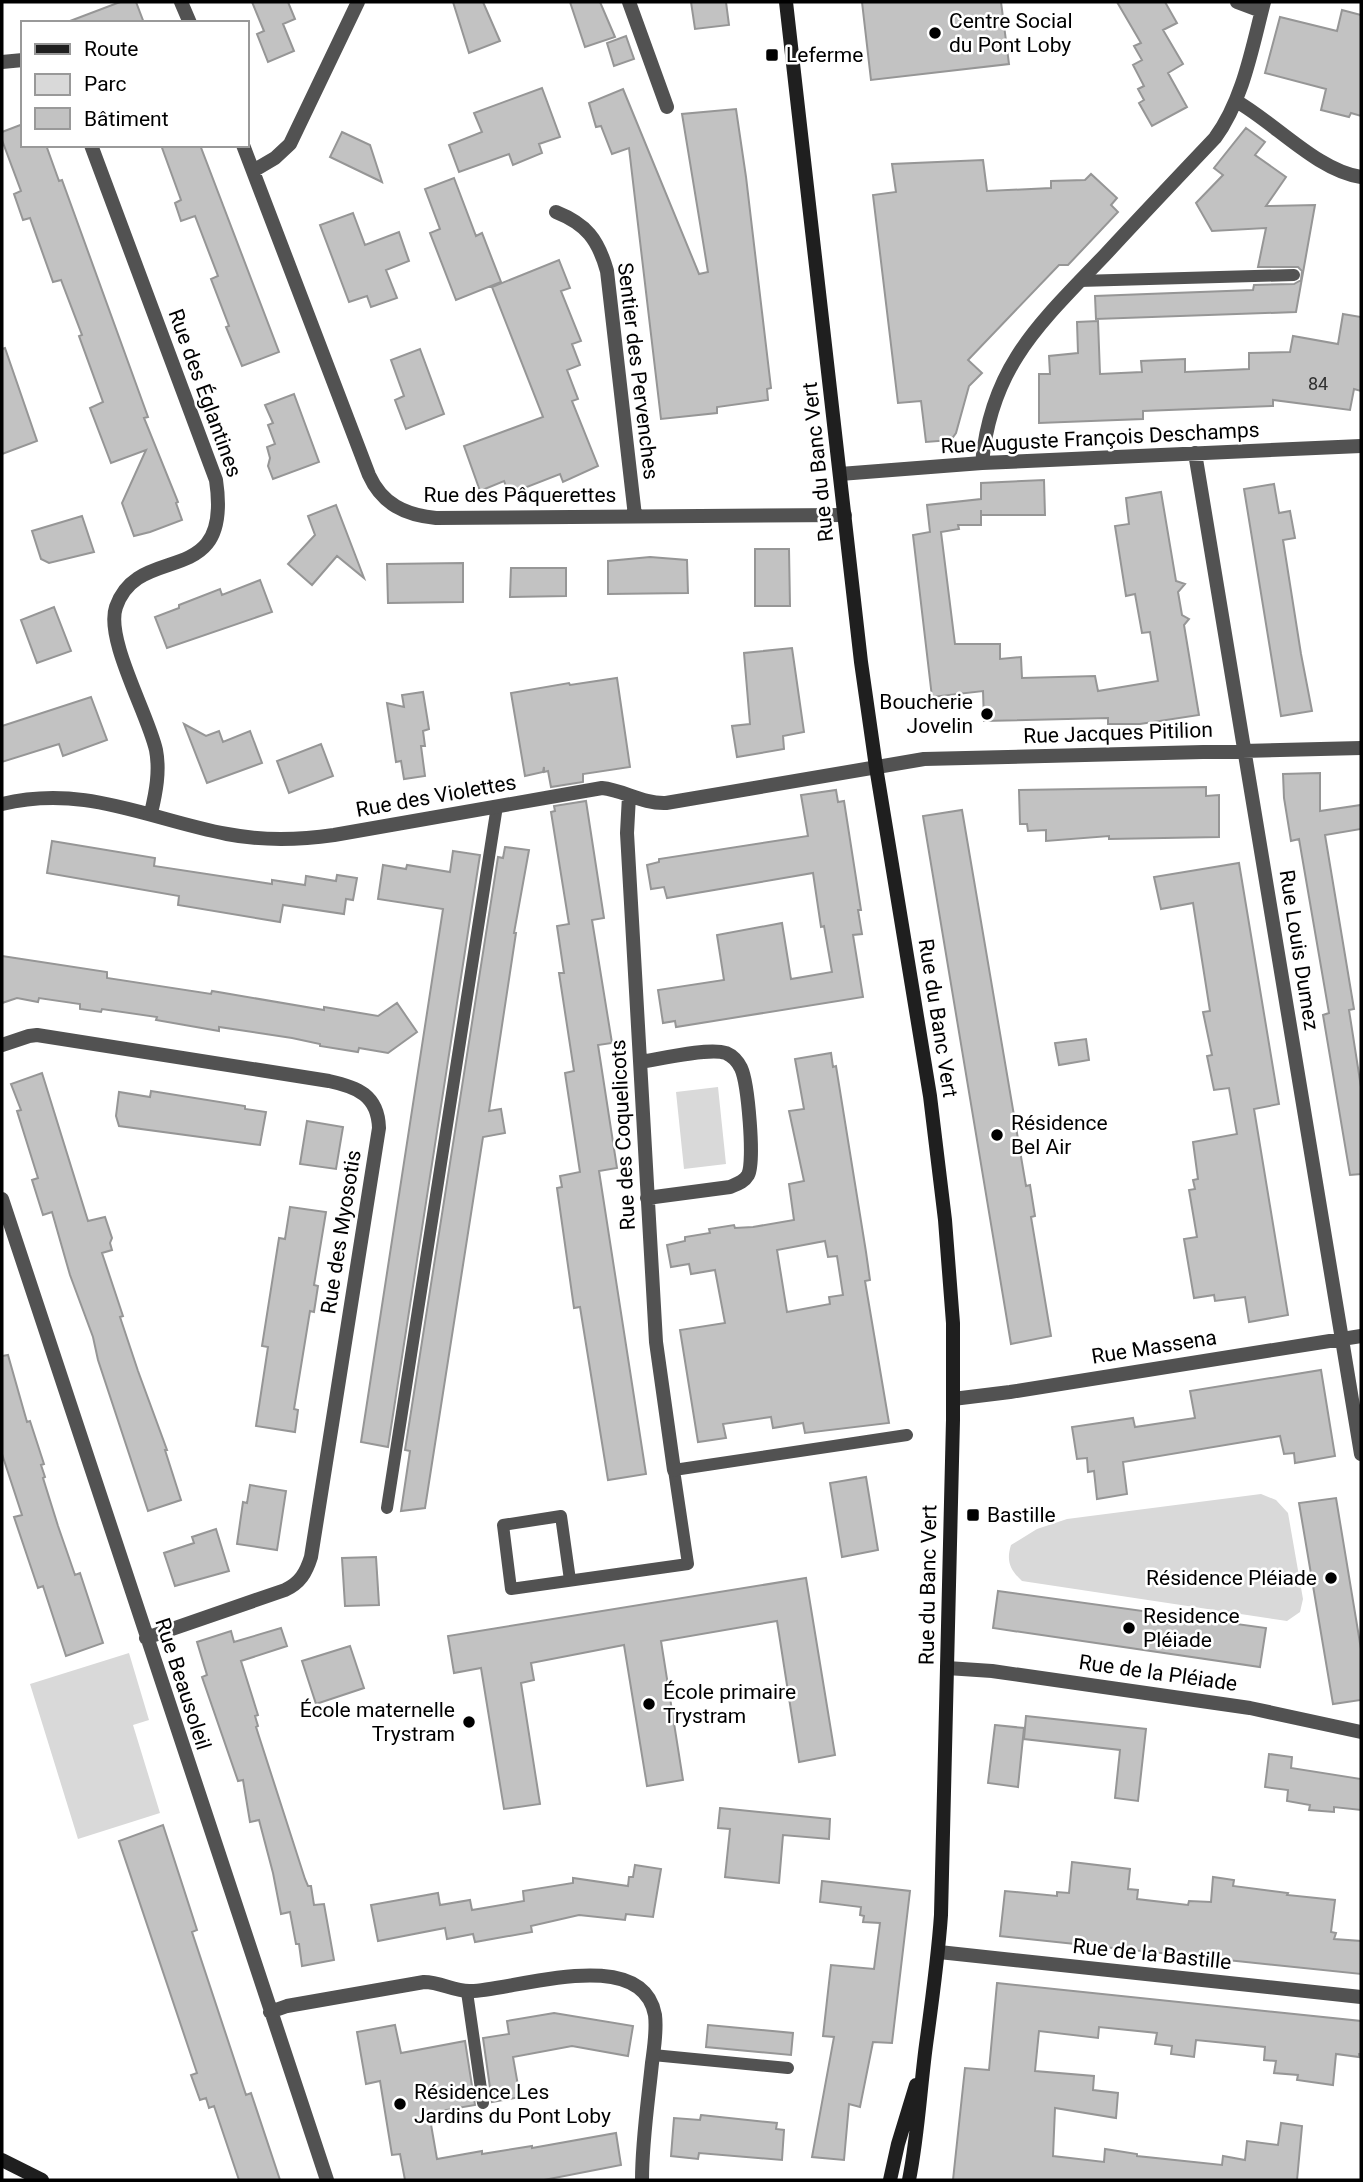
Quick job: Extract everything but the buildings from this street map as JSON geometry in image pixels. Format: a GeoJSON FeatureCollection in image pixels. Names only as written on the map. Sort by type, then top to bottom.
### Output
{"type":"FeatureCollection","features":[{"type":"Feature","properties":{"kind":"street"},"geometry":{"type":"LineString","coordinates":[[181,2],[189,21]]}},
{"type":"Feature","properties":{"kind":"street"},"geometry":{"type":"LineString","coordinates":[[253,171],[283,152],[290,144],[358,2]]}},
{"type":"Feature","properties":{"kind":"street"},"geometry":{"type":"LineString","coordinates":[[629,2],[667,107]]}},
{"type":"Feature","properties":{"kind":"street","name":"Rue du Banc Vert"},"geometry":{"type":"LineString","coordinates":[[786,2],[860,649],[876,767],[934,1126],[953,1323],[939,1952],[916,2145],[909,2180]]}},
{"type":"Feature","properties":{"kind":"street"},"geometry":{"type":"LineString","coordinates":[[982,463],[992,410],[1013,359],[1031,334],[1215,138],[1228,120],[1263,6],[1237,2]]}},
{"type":"Feature","properties":{"kind":"street"},"geometry":{"type":"LineString","coordinates":[[2,62],[21,60]]}},
{"type":"Feature","properties":{"kind":"street"},"geometry":{"type":"LineString","coordinates":[[1236,101],[1263,117],[1332,169],[1361,177]]}},
{"type":"Feature","properties":{"kind":"street","name":"Rue des Églantines"},"geometry":{"type":"LineString","coordinates":[[92,147],[216,480],[219,496],[215,529],[205,547],[186,560],[141,576],[121,595],[114,613],[114,634],[156,751],[158,772],[151,813]]}},
{"type":"Feature","properties":{"kind":"street","name":"Rue des Pâquerettes"},"geometry":{"type":"LineString","coordinates":[[244,147],[369,475],[383,497],[405,512],[436,518],[845,514]]}},
{"type":"Feature","properties":{"kind":"street","name":"Sentier des Pervenches"},"geometry":{"type":"LineString","coordinates":[[556,212],[577,221],[585,228],[599,249],[607,271],[635,516]]}},
{"type":"Feature","properties":{"kind":"street","name":"Rue Auguste François Deschamps"},"geometry":{"type":"LineString","coordinates":[[840,474],[982,463],[1361,446]]}},
{"type":"Feature","properties":{"kind":"street","name":"Rue Louis Dumez"},"geometry":{"type":"LineString","coordinates":[[1195,453],[1361,1454]]}},
{"type":"Feature","properties":{"kind":"street","name":"Rue Jacques Pitilion"},"geometry":{"type":"LineString","coordinates":[[876,767],[924,759],[1361,748]]}},
{"type":"Feature","properties":{"kind":"street","name":"Rue des Violettes"},"geometry":{"type":"LineString","coordinates":[[2,804],[41,797],[75,798],[110,803],[229,834],[285,839],[334,835],[602,788],[647,803],[676,803],[876,767]]}},
{"type":"Feature","properties":{"kind":"street","name":"Rue des Coquelicots"},"geometry":{"type":"LineString","coordinates":[[629,796],[628,834],[657,1359],[674,1470]]}},
{"type":"Feature","properties":{"kind":"street","name":"Rue des Myosotis"},"geometry":{"type":"LineString","coordinates":[[2,1045],[37,1035],[329,1081],[362,1093],[375,1105],[378,1112],[379,1128],[311,1557],[306,1572],[298,1583],[285,1590],[146,1639]]}},
{"type":"Feature","properties":{"kind":"street"},"geometry":{"type":"LineString","coordinates":[[641,1062],[716,1051],[738,1061],[745,1079],[751,1150],[750,1172],[742,1182],[730,1187],[647,1198]]}},
{"type":"Feature","properties":{"kind":"street","name":"Rue Beausoleil"},"geometry":{"type":"LineString","coordinates":[[2,1199],[327,2180]]}},
{"type":"Feature","properties":{"kind":"street","name":"Rue Massena"},"geometry":{"type":"LineString","coordinates":[[953,1399],[1361,1336]]}},
{"type":"Feature","properties":{"kind":"street","name":"Rue de la Pléiade"},"geometry":{"type":"LineString","coordinates":[[947,1668],[992,1671],[1250,1707],[1361,1732]]}},
{"type":"Feature","properties":{"kind":"street","name":"Rue de la Bastille"},"geometry":{"type":"LineString","coordinates":[[939,1952],[1361,1997]]}},
{"type":"Feature","properties":{"kind":"street"},"geometry":{"type":"LineString","coordinates":[[270,2012],[287,2006],[417,1982],[438,1983],[467,1992],[576,1974],[595,1975],[631,1984],[646,1995],[654,2014],[642,2180]]}},
{"type":"Feature","properties":{"kind":"street","name":"Rue du Banc Vert"},"geometry":{"type":"LineString","coordinates":[[890,2180],[926,2046]]}},
{"type":"Feature","properties":{"kind":"street"},"geometry":{"type":"LineString","coordinates":[[2,2160],[42,2180]]}},
{"type":"Feature","properties":{"kind":"lane"},"geometry":{"type":"LineString","coordinates":[[1079,281],[1294,275]]}},
{"type":"Feature","properties":{"kind":"lane"},"geometry":{"type":"LineString","coordinates":[[387,1508],[497,806]]}},
{"type":"Feature","properties":{"kind":"lane"},"geometry":{"type":"LineString","coordinates":[[570,1580],[561,1516],[503,1525],[511,1589],[688,1564],[674,1470],[906,1435]]}},
{"type":"Feature","properties":{"kind":"lane"},"geometry":{"type":"LineString","coordinates":[[467,1992],[484,2103]]}},
{"type":"Feature","properties":{"kind":"lane"},"geometry":{"type":"LineString","coordinates":[[653,2055],[788,2068]]}},
{"type":"Feature","properties":{"kind":"green space"},"geometry":{"type":"Polygon","coordinates":[[[718,1087],[726,1164],[684,1169],[676,1092],[718,1087]]]}},
{"type":"Feature","properties":{"kind":"green space"},"geometry":{"type":"Polygon","coordinates":[[[1261,1494],[1276,1500],[1288,1513],[1303,1599],[1300,1612],[1287,1621],[1022,1581],[1010,1565],[1011,1545],[1037,1529],[1067,1519],[1261,1494]]]}},
{"type":"Feature","properties":{"kind":"green space"},"geometry":{"type":"Polygon","coordinates":[[[129,1653],[149,1720],[133,1725],[160,1813],[78,1839],[30,1684],[129,1653]]]}},
{"type":"Feature","properties":{"kind":"place","name":"Centre Social du Pont Loby"},"geometry":{"type":"Point","coordinates":[935,33]}},
{"type":"Feature","properties":{"kind":"place","name":"Leferme"},"geometry":{"type":"Point","coordinates":[772,55]}},
{"type":"Feature","properties":{"kind":"place","name":"Boucherie Jovelin"},"geometry":{"type":"Point","coordinates":[987,714]}},
{"type":"Feature","properties":{"kind":"place","name":"Résidence Bel Air"},"geometry":{"type":"Point","coordinates":[997,1135]}},
{"type":"Feature","properties":{"kind":"place","name":"Bastille"},"geometry":{"type":"Point","coordinates":[973,1515]}},
{"type":"Feature","properties":{"kind":"place","name":"Résidence Pléiade"},"geometry":{"type":"Point","coordinates":[1331,1578]}},
{"type":"Feature","properties":{"kind":"place","name":"Residence Pléiade"},"geometry":{"type":"Point","coordinates":[1129,1628]}},
{"type":"Feature","properties":{"kind":"place","name":"École primaire Trystram"},"geometry":{"type":"Point","coordinates":[649,1704]}},
{"type":"Feature","properties":{"kind":"place","name":"École maternelle Trystram"},"geometry":{"type":"Point","coordinates":[469,1722]}},
{"type":"Feature","properties":{"kind":"place","name":"Résidence Les Jardins du Pont Loby"},"geometry":{"type":"Point","coordinates":[400,2104]}}]}
